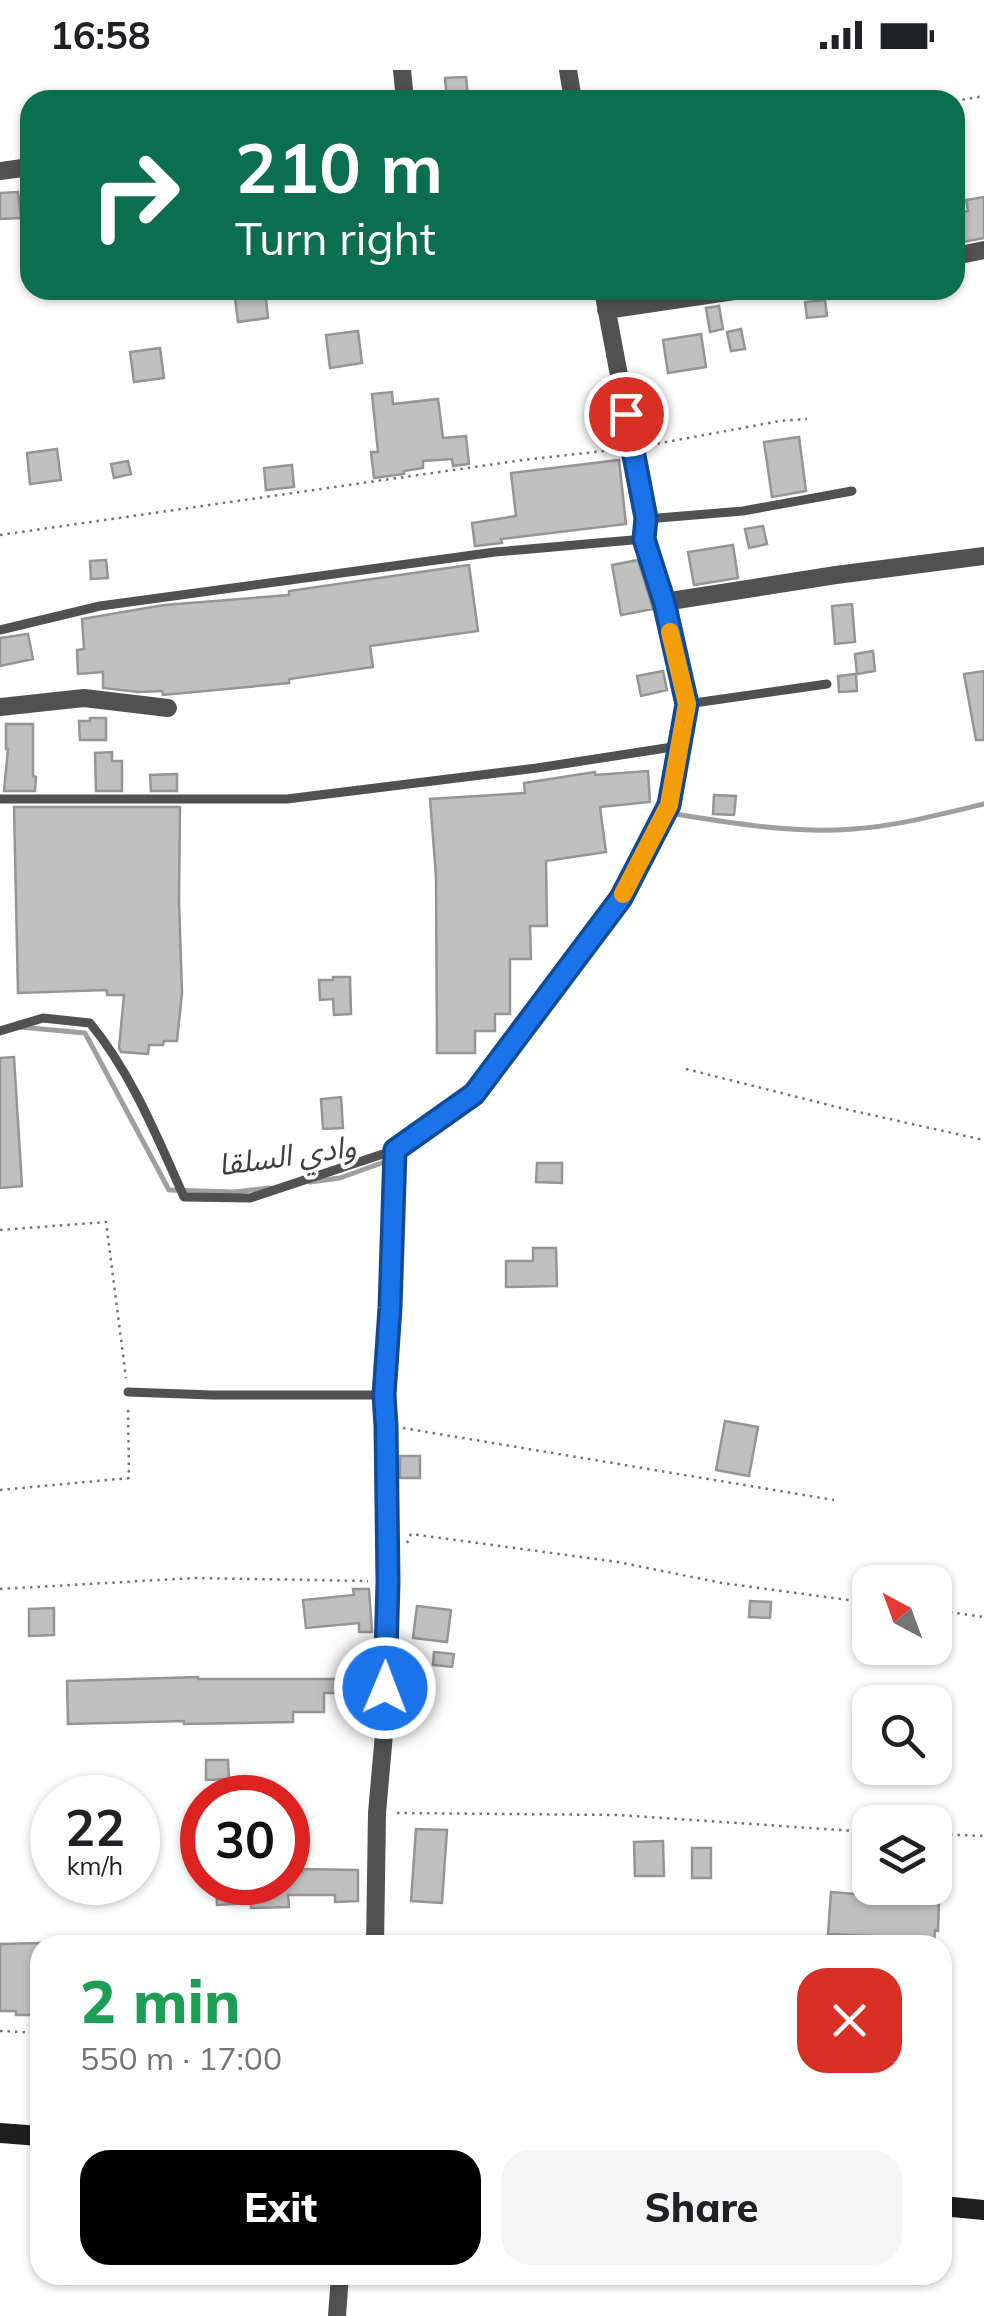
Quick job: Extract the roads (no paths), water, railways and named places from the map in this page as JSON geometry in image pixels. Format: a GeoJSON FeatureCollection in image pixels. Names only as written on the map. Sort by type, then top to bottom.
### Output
{"type":"FeatureCollection","features":[{"type":"Feature","properties":{"kind":"street"},"geometry":{"type":"LineString","coordinates":[[604,300],[646,518],[644,539],[664,602],[687,704],[678,746]]}},
{"type":"Feature","properties":{"kind":"street"},"geometry":{"type":"LineString","coordinates":[[606,310],[674,300]]}},
{"type":"Feature","properties":{"kind":"street"},"geometry":{"type":"LineString","coordinates":[[664,602],[984,556]]}},
{"type":"Feature","properties":{"kind":"street"},"geometry":{"type":"LineString","coordinates":[[0,707],[84,698],[168,708]]}},
{"type":"Feature","properties":{"kind":"street"},"geometry":{"type":"LineString","coordinates":[[374,1935],[376,1813],[384,1734],[388,1582],[384,1395],[395,1150]]}},
{"type":"Feature","properties":{"kind":"street"},"geometry":{"type":"LineString","coordinates":[[0,2134],[30,2136]]}},
{"type":"Feature","properties":{"kind":"street"},"geometry":{"type":"LineString","coordinates":[[952,2207],[984,2210]]}},
{"type":"Feature","properties":{"kind":"street"},"geometry":{"type":"LineString","coordinates":[[337,2316],[339,2285]]}},
{"type":"Feature","properties":{"kind":"lane"},"geometry":{"type":"LineString","coordinates":[[646,518],[743,511],[852,491]]}},
{"type":"Feature","properties":{"kind":"lane"},"geometry":{"type":"LineString","coordinates":[[0,630],[100,606],[495,552],[644,539]]}},
{"type":"Feature","properties":{"kind":"lane"},"geometry":{"type":"LineString","coordinates":[[687,704],[828,684]]}},
{"type":"Feature","properties":{"kind":"lane"},"geometry":{"type":"LineString","coordinates":[[0,798],[288,799],[678,746],[669,805],[621,898],[474,1094],[395,1150],[250,1198],[184,1197],[113,1051],[90,1023],[42,1018],[0,1031]]}},
{"type":"Feature","properties":{"kind":"lane"},"geometry":{"type":"LineString","coordinates":[[128,1392],[384,1395]]}},
{"type":"Feature","properties":{"kind":"waterway","name":"وادي السلقا"},"geometry":{"type":"LineString","coordinates":[[654,841],[674,814],[764,827],[831,830],[903,822],[984,804]]}},
{"type":"Feature","properties":{"kind":"waterway","name":"وادي السلقا"},"geometry":{"type":"LineString","coordinates":[[477,1083],[624,883]]}},
{"type":"Feature","properties":{"kind":"waterway","name":"وادي السلقا"},"geometry":{"type":"LineString","coordinates":[[20,1027],[85,1033],[169,1190],[234,1192],[269,1188]]}},
{"type":"Feature","properties":{"kind":"waterway","name":"وادي السلقا"},"geometry":{"type":"LineString","coordinates":[[310,1182],[340,1178],[390,1160]]}}]}
